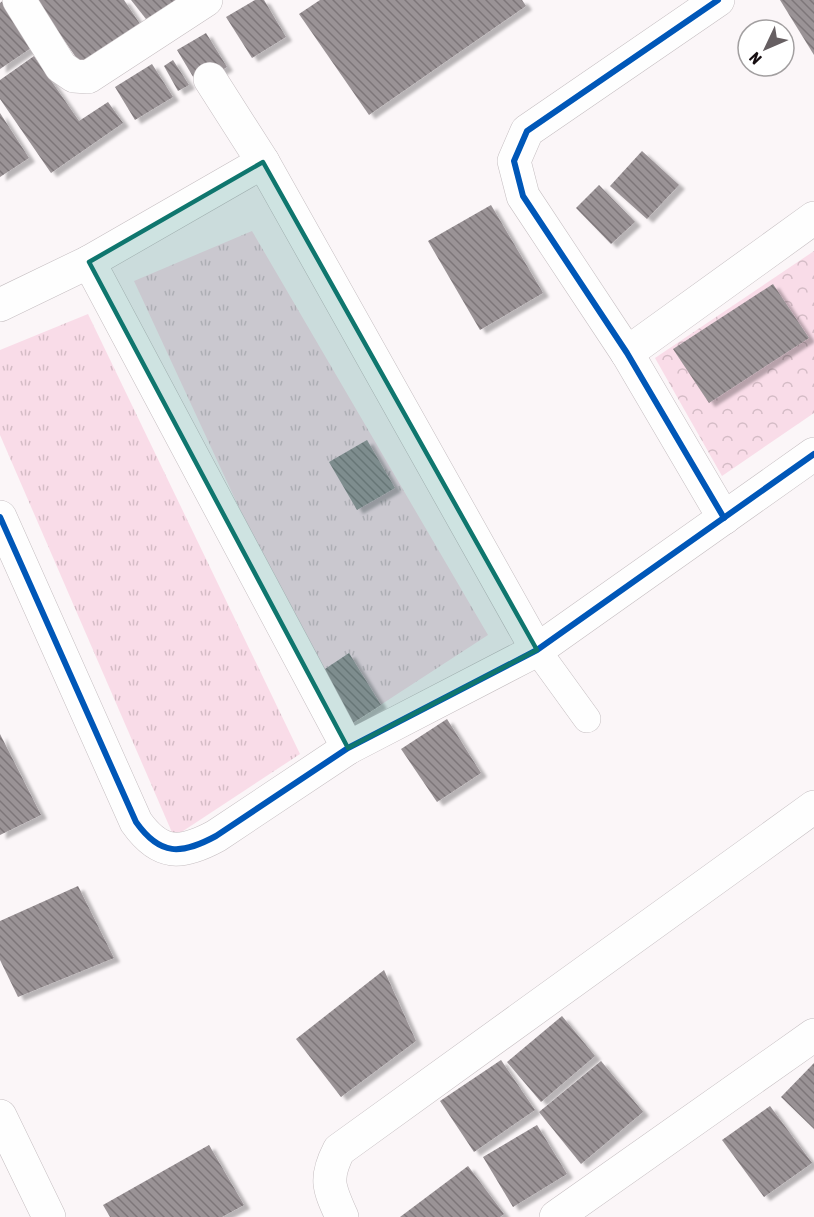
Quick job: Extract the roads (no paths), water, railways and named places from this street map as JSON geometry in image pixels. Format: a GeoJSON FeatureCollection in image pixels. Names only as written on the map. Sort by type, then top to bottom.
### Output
{"type":"FeatureCollection","features":[{"type":"Feature","properties":{"kind":"street"},"geometry":{"type":"LineString","coordinates":[[19,0],[60,67],[74,76],[88,77],[206,0]]}},
{"type":"Feature","properties":{"kind":"street"},"geometry":{"type":"LineString","coordinates":[[717,0],[527,131],[514,161],[523,196],[627,353],[724,518]]}},
{"type":"Feature","properties":{"kind":"street"},"geometry":{"type":"LineString","coordinates":[[210,79],[263,162],[537,650]]}},
{"type":"Feature","properties":{"kind":"street"},"geometry":{"type":"LineString","coordinates":[[0,305],[89,262],[263,162]]}},
{"type":"Feature","properties":{"kind":"street"},"geometry":{"type":"LineString","coordinates":[[627,353],[814,218]]}},
{"type":"Feature","properties":{"kind":"street"},"geometry":{"type":"LineString","coordinates":[[89,262],[348,748]]}},
{"type":"Feature","properties":{"kind":"street"},"geometry":{"type":"LineString","coordinates":[[0,517],[136,822],[147,837],[159,847],[174,850],[206,842],[348,748],[537,650],[814,454]]}},
{"type":"Feature","properties":{"kind":"street"},"geometry":{"type":"LineString","coordinates":[[342,1217],[330,1190],[329,1170],[339,1150],[814,807]]}},
{"type":"Feature","properties":{"kind":"street"},"geometry":{"type":"LineString","coordinates":[[556,1217],[814,1035]]}},
{"type":"Feature","properties":{"kind":"street"},"geometry":{"type":"LineString","coordinates":[[0,1116],[49,1217]]}},
{"type":"Feature","properties":{"kind":"lane"},"geometry":{"type":"LineString","coordinates":[[537,650],[587,719]]}}]}
